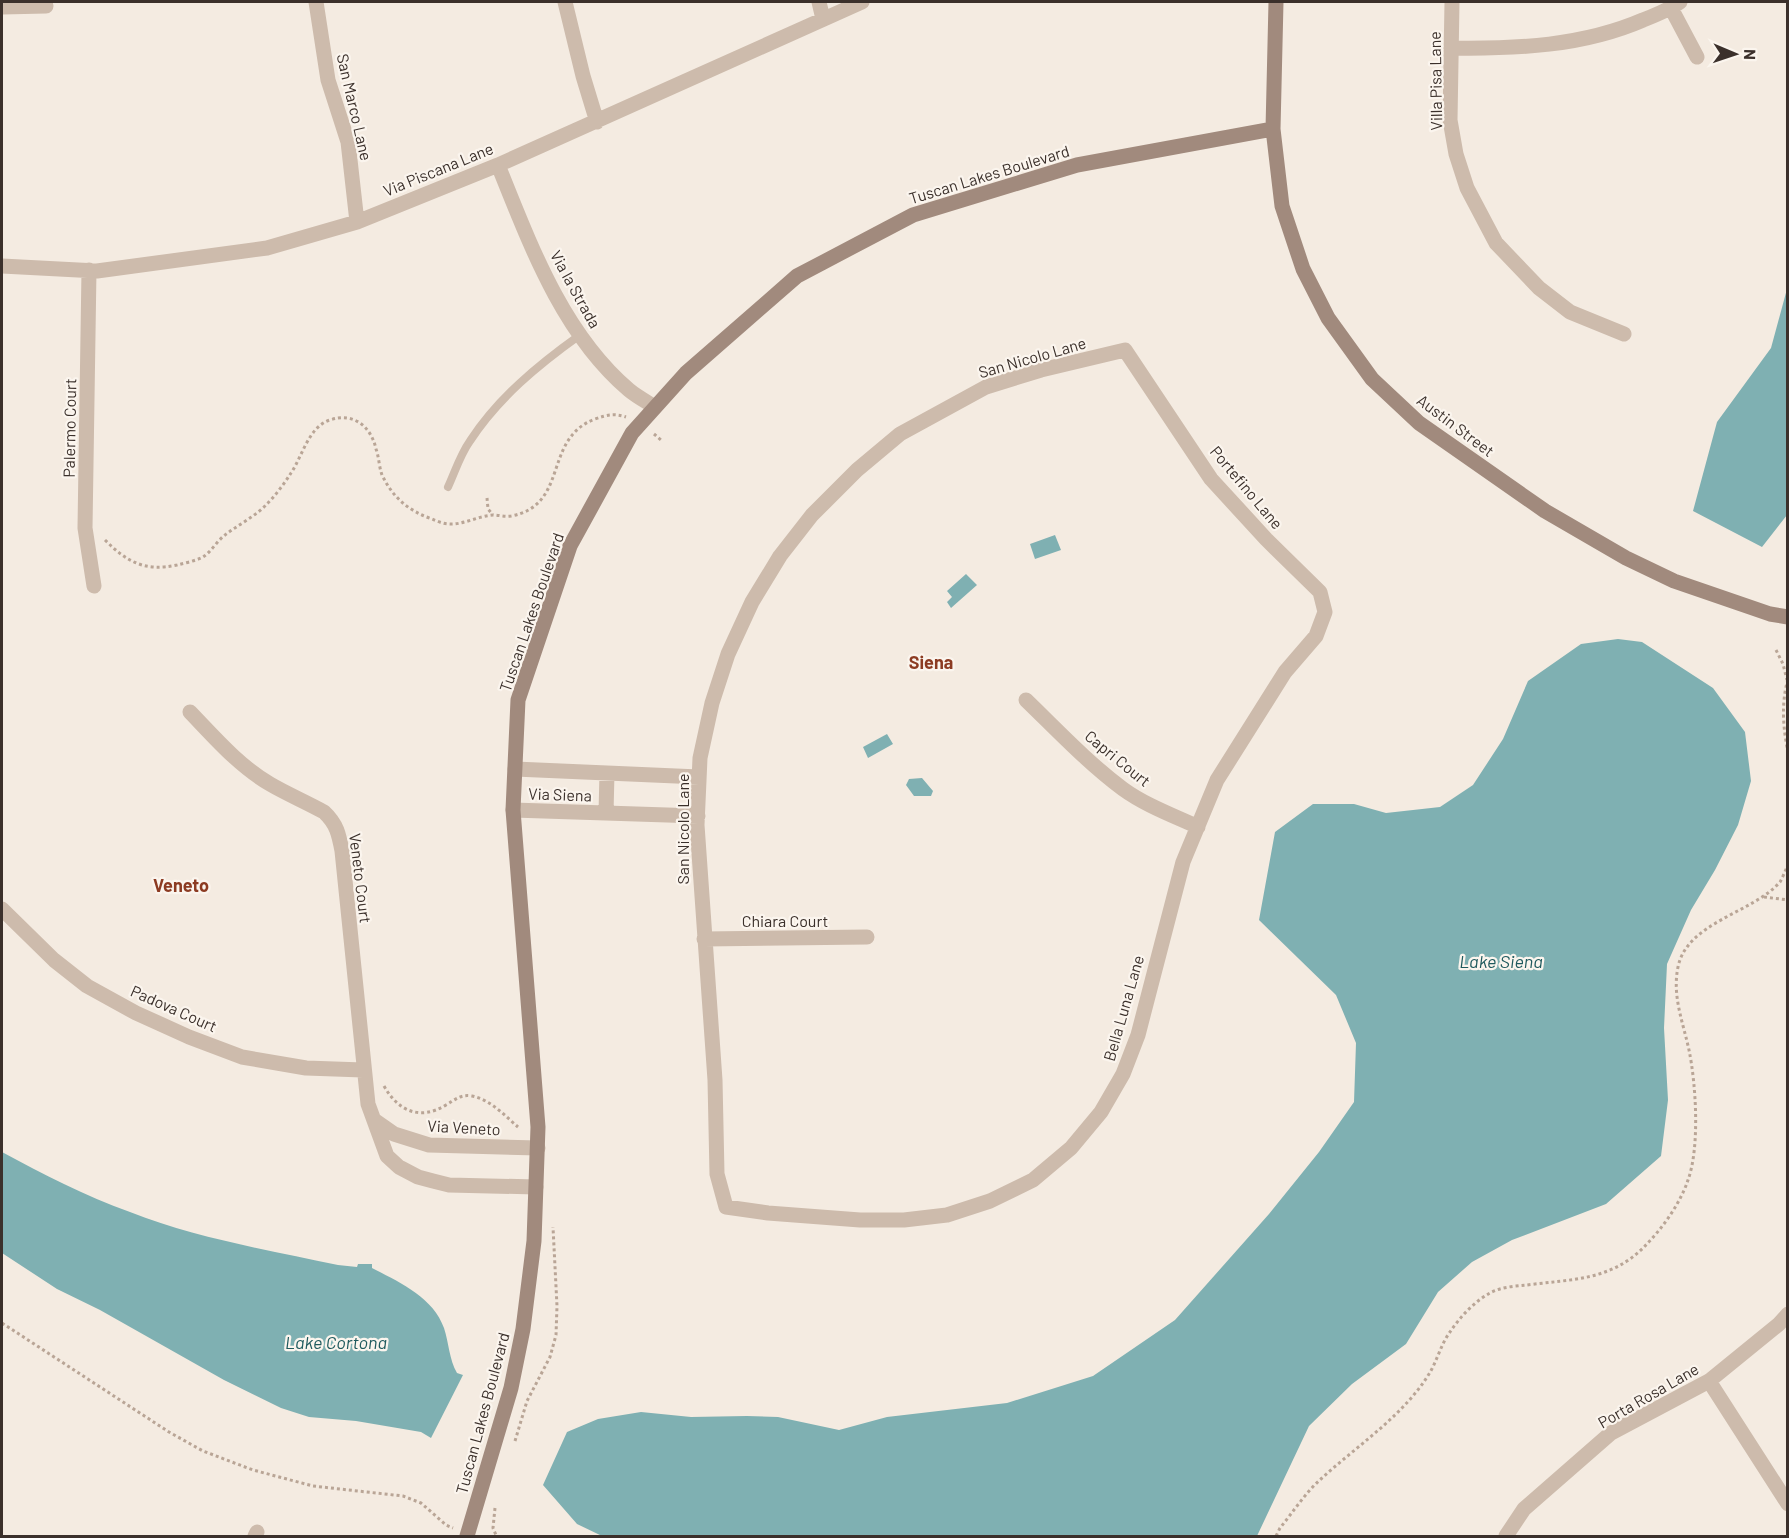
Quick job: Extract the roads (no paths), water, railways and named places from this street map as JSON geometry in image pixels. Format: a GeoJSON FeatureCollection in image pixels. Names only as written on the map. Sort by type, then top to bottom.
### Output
{"type":"FeatureCollection","features":[{"type":"Feature","properties":{"kind":"street","name":"San Marco Lane"},"geometry":{"type":"LineString","coordinates":[[316,2],[328,80],[348,142],[357,222]]}},
{"type":"Feature","properties":{"kind":"street"},"geometry":{"type":"LineString","coordinates":[[565,2],[597,122]]}},
{"type":"Feature","properties":{"kind":"street"},"geometry":{"type":"LineString","coordinates":[[819,2],[823,19]]}},
{"type":"Feature","properties":{"kind":"street","name":"Via Piscana Lane"},"geometry":{"type":"LineString","coordinates":[[2,266],[97,271],[267,248],[357,222],[597,122],[862,2]]}},
{"type":"Feature","properties":{"kind":"street","name":"Austin Street"},"geometry":{"type":"LineString","coordinates":[[1276,2],[1273,129],[1282,206],[1303,269],[1328,318],[1372,379],[1411,416],[1545,511],[1626,558],[1674,581],[1770,614],[1788,617]]}},
{"type":"Feature","properties":{"kind":"street","name":"Villa Pisa Lane"},"geometry":{"type":"LineString","coordinates":[[1452,2],[1449,120],[1456,154],[1467,188],[1496,243],[1539,288],[1570,312],[1624,334]]}},
{"type":"Feature","properties":{"kind":"street"},"geometry":{"type":"LineString","coordinates":[[1451,48],[1484,49],[1558,44],[1621,30],[1676,5],[1698,57]]}},
{"type":"Feature","properties":{"kind":"street"},"geometry":{"type":"LineString","coordinates":[[2,7],[46,6]]}},
{"type":"Feature","properties":{"kind":"street","name":"Tuscan Lakes Boulevard"},"geometry":{"type":"LineString","coordinates":[[461,1533],[511,1389],[523,1329],[534,1241],[538,1148],[536,1101],[513,810],[518,700],[570,546],[632,433],[687,373],[797,276],[913,215],[1077,165],[1273,129]]}},
{"type":"Feature","properties":{"kind":"street","name":"Via la Strada"},"geometry":{"type":"LineString","coordinates":[[498,165],[528,236],[557,296],[580,336],[601,362],[629,390],[656,407]]}},
{"type":"Feature","properties":{"kind":"street","name":"Palermo Court"},"geometry":{"type":"LineString","coordinates":[[89,270],[85,528],[94,586]]}},
{"type":"Feature","properties":{"kind":"street","name":"Portefino Lane"},"geometry":{"type":"LineString","coordinates":[[1125,350],[1211,479],[1266,539],[1320,592],[1325,612]]}},
{"type":"Feature","properties":{"kind":"street","name":"San Nicolo Lane"},"geometry":{"type":"LineString","coordinates":[[726,1207],[717,1174],[715,1080],[704,939],[698,816],[700,758],[712,703],[728,654],[758,593],[780,556],[812,515],[857,470],[900,434],[986,387],[1041,370],[1125,350]]}},
{"type":"Feature","properties":{"kind":"street","name":"Bella Luna Lane"},"geometry":{"type":"LineString","coordinates":[[726,1207],[768,1213],[860,1220],[904,1220],[947,1215],[990,1201],[1033,1180],[1071,1148],[1101,1112],[1123,1074],[1138,1035],[1183,862],[1217,780],[1285,672],[1316,636],[1325,612]]}},
{"type":"Feature","properties":{"kind":"street","name":"Capri Court"},"geometry":{"type":"LineString","coordinates":[[1026,700],[1074,747],[1122,789],[1147,804],[1198,827]]}},
{"type":"Feature","properties":{"kind":"street","name":"Veneto Court"},"geometry":{"type":"LineString","coordinates":[[190,712],[241,763],[269,783],[324,812],[338,830],[342,851],[363,1070],[368,1104],[374,1120]]}},
{"type":"Feature","properties":{"kind":"street","name":"Via Siena"},"geometry":{"type":"LineString","coordinates":[[515,769],[699,777]]}},
{"type":"Feature","properties":{"kind":"street","name":"Via Siena"},"geometry":{"type":"LineString","coordinates":[[606,813],[608,773]]}},
{"type":"Feature","properties":{"kind":"street","name":"Via Siena"},"geometry":{"type":"LineString","coordinates":[[513,810],[698,816]]}},
{"type":"Feature","properties":{"kind":"street","name":"Padova Court"},"geometry":{"type":"LineString","coordinates":[[2,909],[54,960],[87,986],[136,1013],[189,1037],[242,1057],[306,1068],[363,1070]]}},
{"type":"Feature","properties":{"kind":"street","name":"Chiara Court"},"geometry":{"type":"LineString","coordinates":[[704,939],[867,937]]}},
{"type":"Feature","properties":{"kind":"street"},"geometry":{"type":"LineString","coordinates":[[374,1120],[387,1156],[399,1167],[418,1177],[449,1185],[536,1187]]}},
{"type":"Feature","properties":{"kind":"street","name":"Via Veneto"},"geometry":{"type":"LineString","coordinates":[[374,1120],[394,1134],[429,1145],[538,1148]]}},
{"type":"Feature","properties":{"kind":"street","name":"Porta Rosa Lane"},"geometry":{"type":"LineString","coordinates":[[1506,1536],[1524,1509],[1611,1433],[1709,1381],[1779,1324],[1788,1314]]}},
{"type":"Feature","properties":{"kind":"street"},"geometry":{"type":"LineString","coordinates":[[1709,1381],[1788,1504]]}},
{"type":"Feature","properties":{"kind":"lane"},"geometry":{"type":"LineString","coordinates":[[448,487],[468,443],[489,416],[528,373],[580,336]]}},
{"type":"Feature","properties":{"kind":"water"},"geometry":{"type":"Polygon","coordinates":[[[1787,289],[1787,515],[1762,547],[1693,511],[1717,422],[1771,348],[1787,289]]]}},
{"type":"Feature","properties":{"kind":"water"},"geometry":{"type":"Polygon","coordinates":[[[1055,535],[1061,550],[1035,559],[1030,544],[1055,535]]]}},
{"type":"Feature","properties":{"kind":"water"},"geometry":{"type":"Polygon","coordinates":[[[966,574],[977,585],[951,608],[947,602],[952,597],[947,591],[966,574]]]}},
{"type":"Feature","properties":{"kind":"water","name":"Lake Siena"},"geometry":{"type":"Polygon","coordinates":[[[1618,639],[1642,642],[1713,688],[1745,732],[1751,781],[1738,825],[1691,910],[1667,964],[1664,1028],[1668,1100],[1661,1156],[1606,1204],[1512,1240],[1472,1262],[1438,1292],[1406,1344],[1352,1384],[1309,1426],[1257,1536],[602,1536],[577,1524],[543,1485],[567,1432],[598,1419],[641,1412],[691,1417],[778,1417],[839,1430],[887,1417],[1007,1403],[1093,1376],[1175,1320],[1269,1214],[1319,1152],[1354,1102],[1356,1043],[1336,995],[1259,920],[1275,832],[1313,804],[1354,804],[1386,813],[1440,807],[1473,785],[1503,739],[1528,681],[1581,644],[1618,639]]]}},
{"type":"Feature","properties":{"kind":"water"},"geometry":{"type":"Polygon","coordinates":[[[887,734],[893,744],[868,758],[863,747],[887,734]]]}},
{"type":"Feature","properties":{"kind":"water"},"geometry":{"type":"Polygon","coordinates":[[[922,778],[933,791],[931,796],[914,796],[906,785],[909,779],[922,778]]]}},
{"type":"Feature","properties":{"kind":"water","name":"Lake Cortona"},"geometry":{"type":"Polygon","coordinates":[[[2,1152],[81,1192],[155,1221],[232,1243],[338,1265],[357,1267],[358,1264],[372,1264],[372,1268],[414,1292],[424,1299],[439,1317],[454,1368],[457,1373],[463,1375],[431,1438],[421,1432],[356,1421],[309,1417],[281,1408],[224,1380],[100,1310],[57,1289],[2,1253],[2,1152]]]}},
{"type":"Feature","properties":{"kind":"district","name":"Siena"},"geometry":{"type":"Point","coordinates":[931,662]}},
{"type":"Feature","properties":{"kind":"district","name":"Veneto"},"geometry":{"type":"Point","coordinates":[181,885]}}]}
